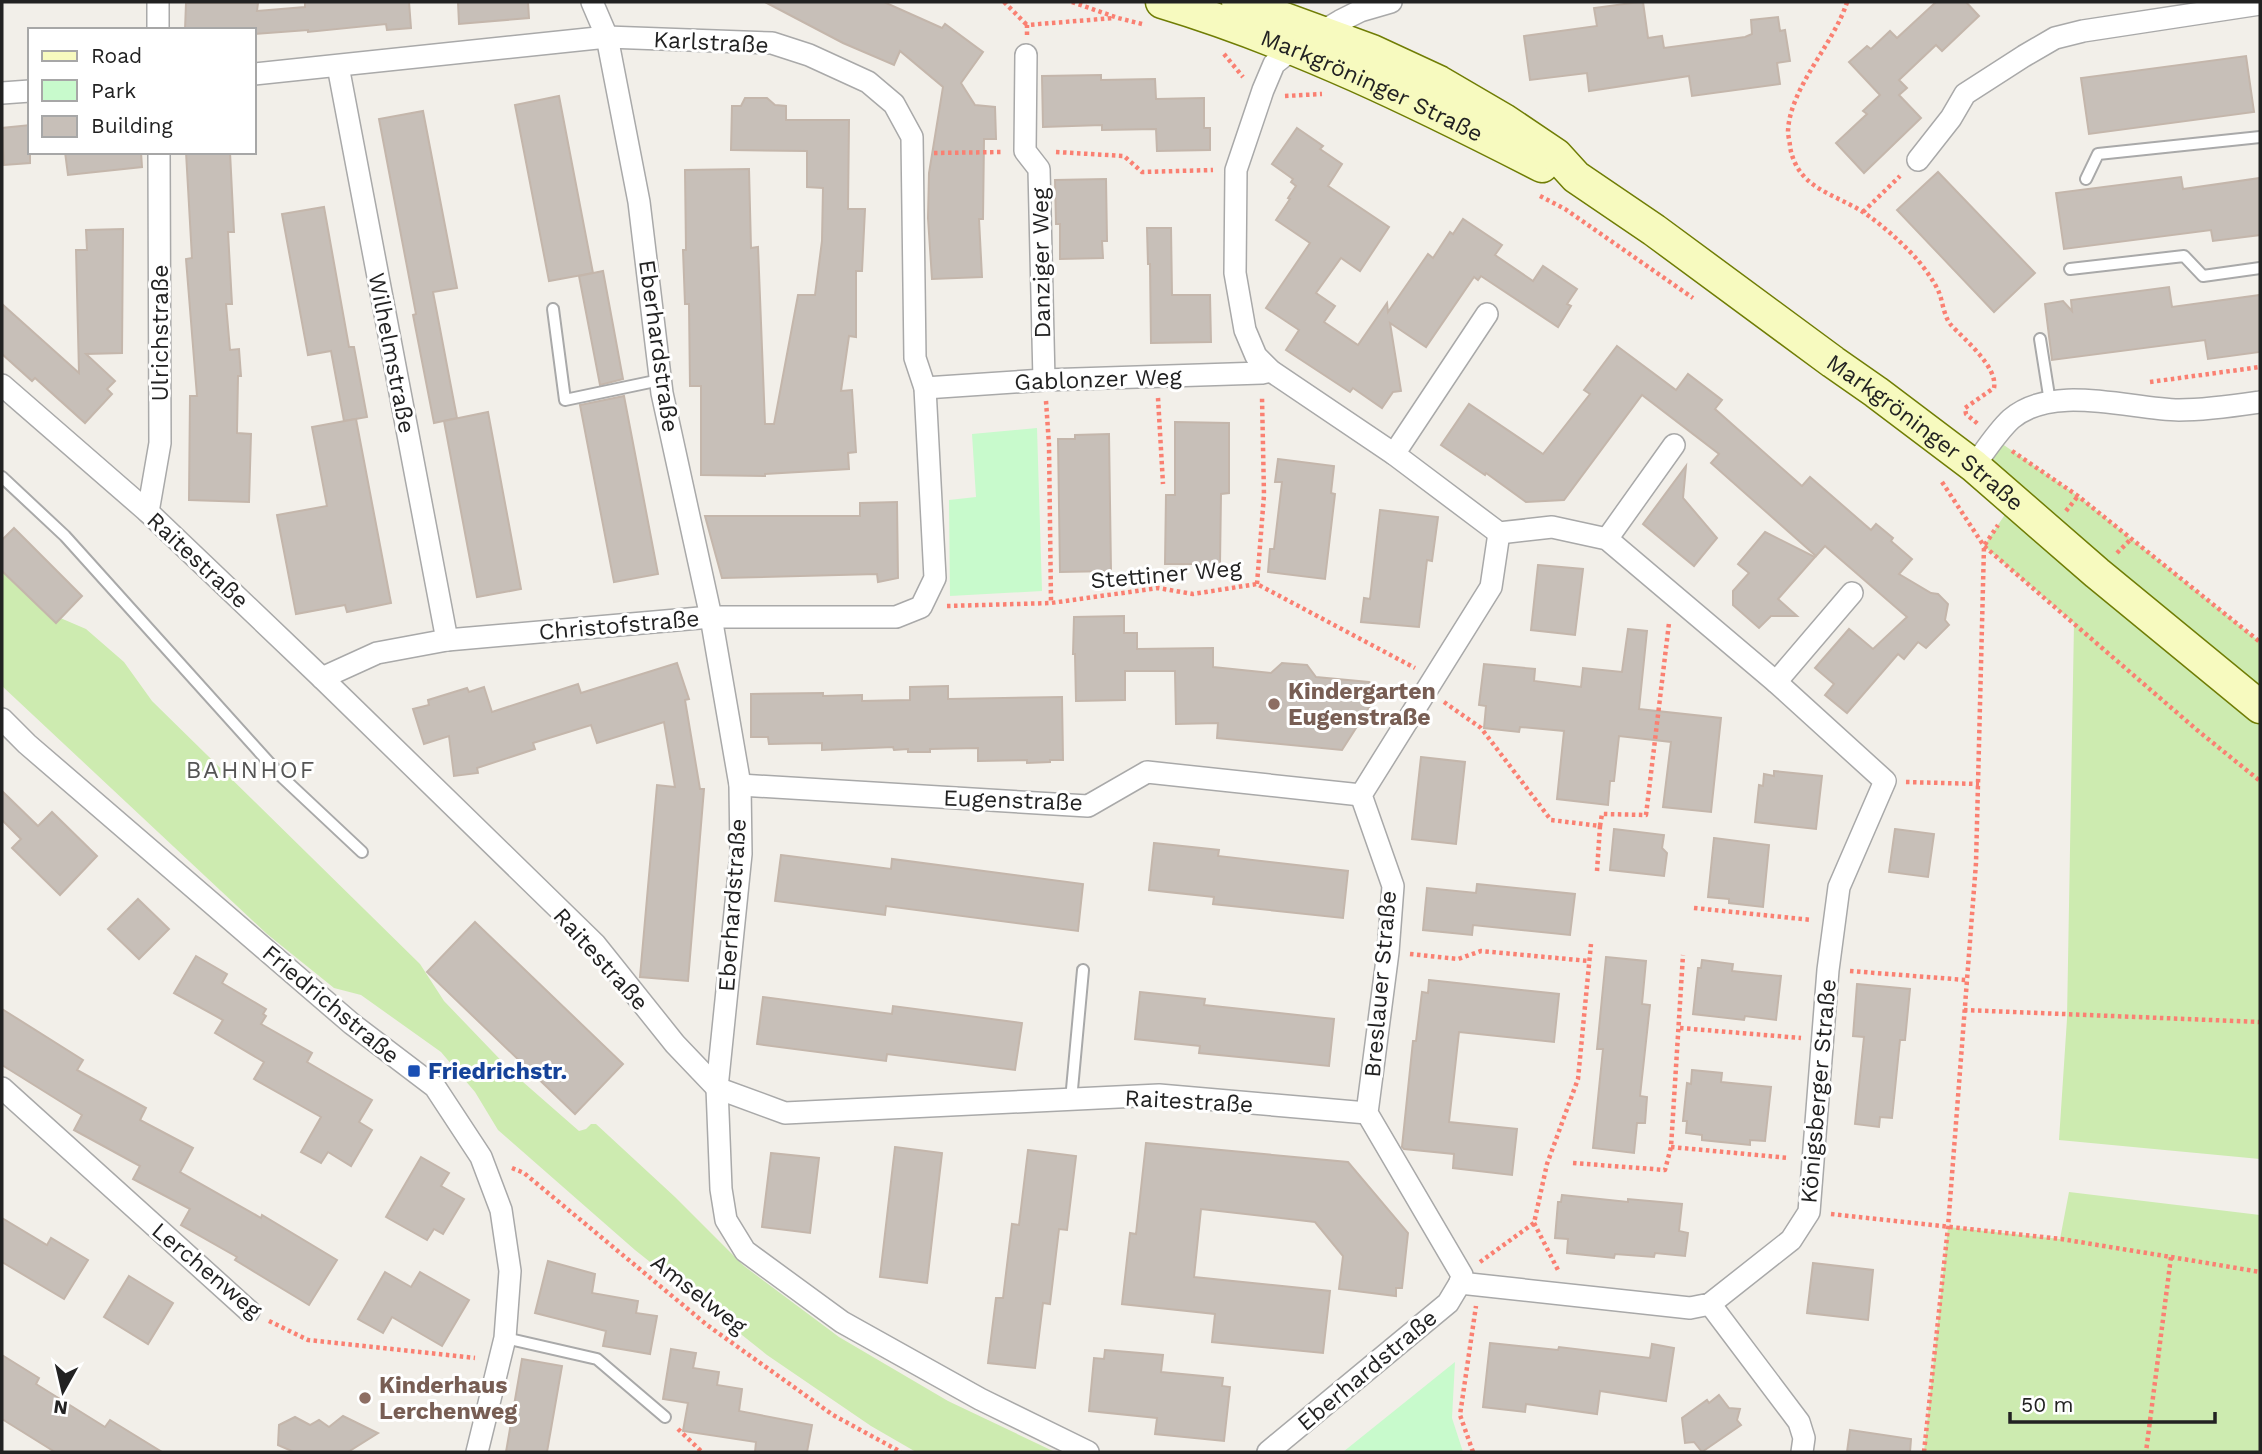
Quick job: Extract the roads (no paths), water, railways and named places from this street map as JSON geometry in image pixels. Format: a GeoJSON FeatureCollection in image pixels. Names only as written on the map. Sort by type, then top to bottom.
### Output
{"type":"FeatureCollection","features":[{"type":"Feature","properties":{"kind":"street"},"geometry":{"type":"LineString","coordinates":[[158,2],[158,28]]}},
{"type":"Feature","properties":{"kind":"street","name":"Eberhardstraße"},"geometry":{"type":"LineString","coordinates":[[592,2],[607,37],[639,202],[660,380],[711,617],[740,785],[741,854],[717,1088],[721,1189],[726,1220],[745,1251],[842,1322],[980,1399],[1088,1452]]}},
{"type":"Feature","properties":{"kind":"street","name":"Markgröninger Straße"},"geometry":{"type":"LineString","coordinates":[[1238,2],[1372,51],[1439,82],[1504,120],[1556,155],[1576,177],[1654,230],[1876,391],[1974,466],[2097,573],[2260,707]]}},
{"type":"Feature","properties":{"kind":"street","name":"Markgröninger Straße"},"geometry":{"type":"LineString","coordinates":[[1322,33],[1360,11],[1391,2]]}},
{"type":"Feature","properties":{"kind":"street"},"geometry":{"type":"LineString","coordinates":[[1918,159],[1951,118],[1965,94],[2055,38],[2083,31],[2260,4]]}},
{"type":"Feature","properties":{"kind":"street","name":"Markgröninger Straße"},"geometry":{"type":"LineString","coordinates":[[1153,13],[1202,14],[1294,48],[1401,96],[1546,168],[1576,177]]}},
{"type":"Feature","properties":{"kind":"street"},"geometry":{"type":"LineString","coordinates":[[1322,33],[1294,48],[1274,64],[1236,170],[1235,272],[1245,330],[1266,372],[1394,454],[1499,533],[1552,527],[1607,539],[1776,682],[1852,593]]}},
{"type":"Feature","properties":{"kind":"street","name":"Karlstraße"},"geometry":{"type":"LineString","coordinates":[[256,74],[607,37],[772,43],[809,55],[868,82],[894,104],[912,137],[915,358],[925,388],[935,578],[921,607]]}},
{"type":"Feature","properties":{"kind":"street","name":"Danziger Weg"},"geometry":{"type":"LineString","coordinates":[[1026,55],[1025,151],[1039,169],[1044,380]]}},
{"type":"Feature","properties":{"kind":"street","name":"Wilhelmstraße"},"geometry":{"type":"LineString","coordinates":[[338,66],[447,640]]}},
{"type":"Feature","properties":{"kind":"street"},"geometry":{"type":"LineString","coordinates":[[2,93],[28,91]]}},
{"type":"Feature","properties":{"kind":"street","name":"Ulrichstraße"},"geometry":{"type":"LineString","coordinates":[[148,512],[160,443],[159,154]]}},
{"type":"Feature","properties":{"kind":"street"},"geometry":{"type":"LineString","coordinates":[[1394,454],[1487,314]]}},
{"type":"Feature","properties":{"kind":"street","name":"Gablonzer Weg"},"geometry":{"type":"LineString","coordinates":[[925,388],[1044,380],[1266,372]]}},
{"type":"Feature","properties":{"kind":"street","name":"Raitestraße"},"geometry":{"type":"LineString","coordinates":[[2,386],[148,512],[595,944],[675,1044],[717,1088],[785,1113],[1158,1095],[1367,1113]]}},
{"type":"Feature","properties":{"kind":"street"},"geometry":{"type":"LineString","coordinates":[[1974,466],[2011,419],[2050,402],[2071,400],[2178,410],[2203,410],[2260,402]]}},
{"type":"Feature","properties":{"kind":"street"},"geometry":{"type":"LineString","coordinates":[[1607,539],[1674,445]]}},
{"type":"Feature","properties":{"kind":"street"},"geometry":{"type":"LineString","coordinates":[[1361,795],[1491,587],[1499,533]]}},
{"type":"Feature","properties":{"kind":"street","name":"Christofstraße"},"geometry":{"type":"LineString","coordinates":[[322,678],[377,653],[447,640],[711,617],[896,617],[921,607]]}},
{"type":"Feature","properties":{"kind":"street","name":"Königsberger Straße"},"geometry":{"type":"LineString","coordinates":[[1710,1304],[1791,1240],[1810,1212],[1828,970],[1839,887],[1885,781],[1776,682]]}},
{"type":"Feature","properties":{"kind":"street","name":"Friedrichstraße"},"geometry":{"type":"LineString","coordinates":[[2,719],[27,744],[352,1024],[435,1087],[481,1157],[500,1210],[510,1271],[505,1338],[477,1452]]}},
{"type":"Feature","properties":{"kind":"street","name":"Eugenstraße"},"geometry":{"type":"LineString","coordinates":[[740,785],[1088,806],[1147,772],[1361,795]]}},
{"type":"Feature","properties":{"kind":"street","name":"Breslauer Straße"},"geometry":{"type":"LineString","coordinates":[[1361,795],[1393,886],[1388,952],[1367,1113]]}},
{"type":"Feature","properties":{"kind":"street","name":"Lerchenweg"},"geometry":{"type":"LineString","coordinates":[[2,1088],[249,1311]]}},
{"type":"Feature","properties":{"kind":"street"},"geometry":{"type":"LineString","coordinates":[[1367,1113],[1467,1281],[1690,1308],[1710,1304],[1799,1422],[1804,1438],[1802,1452]]}},
{"type":"Feature","properties":{"kind":"street","name":"Eberhardstraße"},"geometry":{"type":"LineString","coordinates":[[1268,1452],[1448,1303],[1467,1281]]}},
{"type":"Feature","properties":{"kind":"lane"},"geometry":{"type":"LineString","coordinates":[[2086,180],[2098,154],[2260,137]]}},
{"type":"Feature","properties":{"kind":"lane"},"geometry":{"type":"LineString","coordinates":[[2070,269],[2184,256],[2203,276],[2260,268]]}},
{"type":"Feature","properties":{"kind":"lane"},"geometry":{"type":"LineString","coordinates":[[553,309],[565,400],[660,380]]}},
{"type":"Feature","properties":{"kind":"lane"},"geometry":{"type":"LineString","coordinates":[[2040,339],[2050,402]]}},
{"type":"Feature","properties":{"kind":"lane"},"geometry":{"type":"LineString","coordinates":[[2,477],[65,536],[282,777],[362,852]]}},
{"type":"Feature","properties":{"kind":"lane"},"geometry":{"type":"LineString","coordinates":[[1071,1100],[1083,970]]}},
{"type":"Feature","properties":{"kind":"lane"},"geometry":{"type":"LineString","coordinates":[[505,1338],[597,1359],[665,1417]]}},
{"type":"Feature","properties":{"kind":"place","name":"Kindergarten Eugenstraße"},"geometry":{"type":"Point","coordinates":[1274,704]}},
{"type":"Feature","properties":{"kind":"place","name":"Friedrichstr."},"geometry":{"type":"Point","coordinates":[414,1071]}},
{"type":"Feature","properties":{"kind":"place","name":"Kinderhaus Lerchenweg"},"geometry":{"type":"Point","coordinates":[365,1398]}},
{"type":"Feature","properties":{"kind":"district","name":"BAHNHOF"},"geometry":{"type":"Point","coordinates":[251,770]}}]}
